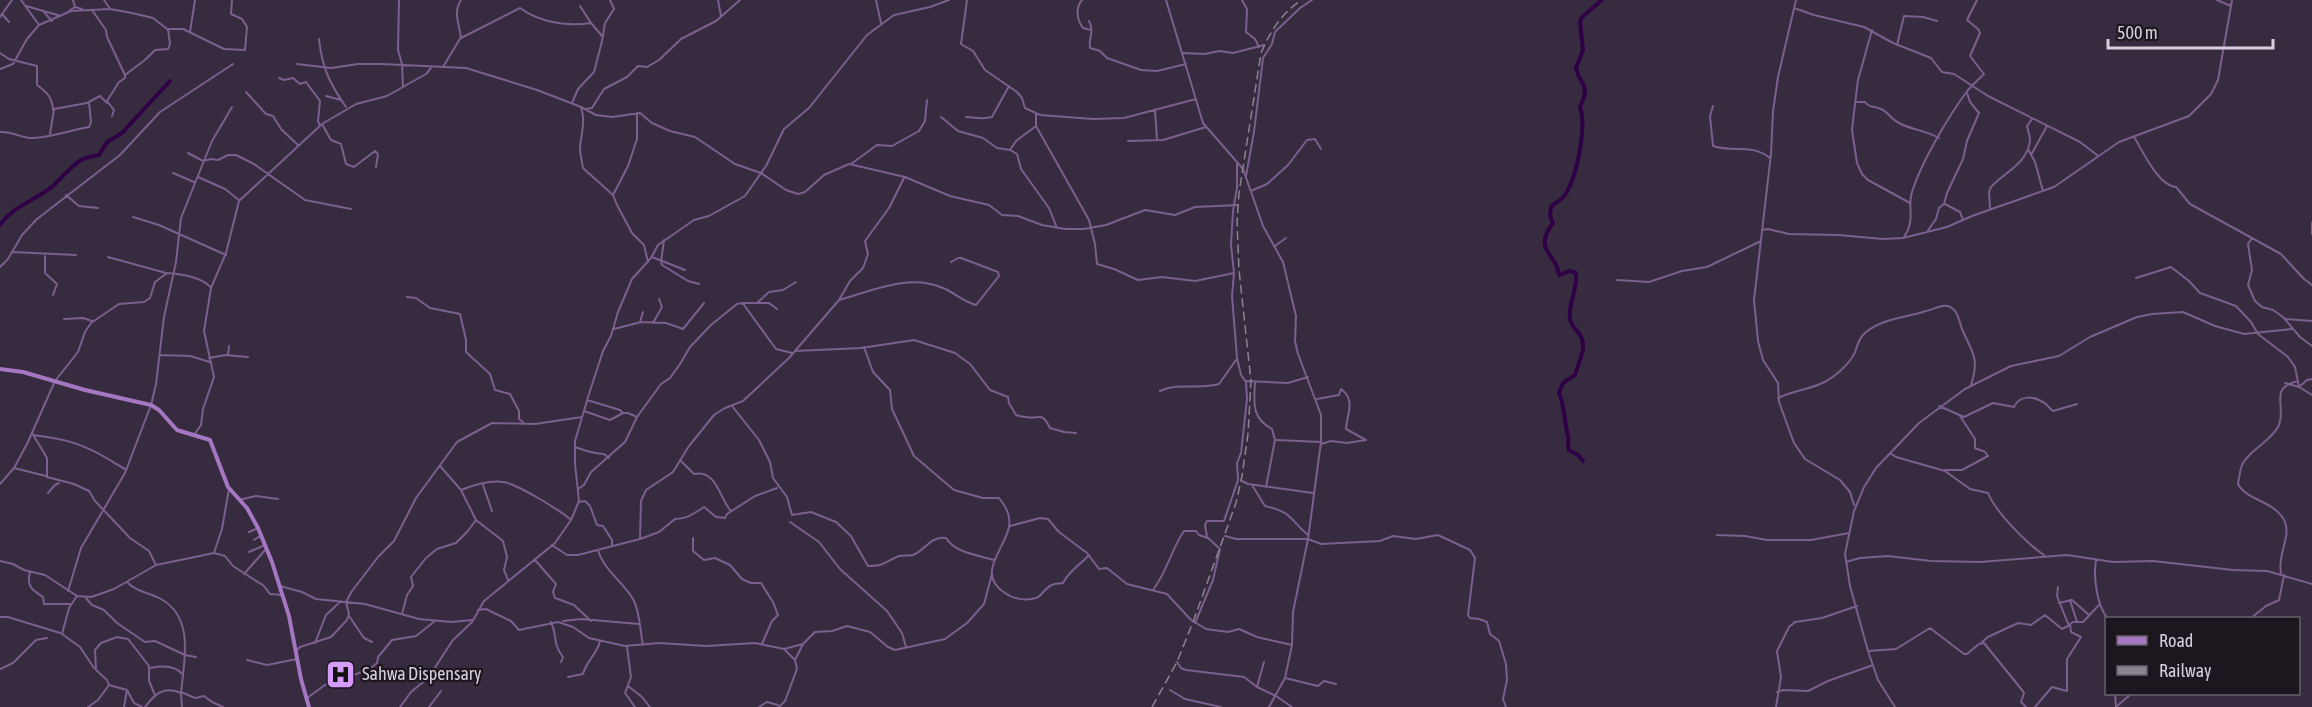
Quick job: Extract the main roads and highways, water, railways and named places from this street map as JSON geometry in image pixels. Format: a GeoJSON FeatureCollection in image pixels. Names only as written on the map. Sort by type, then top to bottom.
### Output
{"type":"FeatureCollection","features":[{"type":"Feature","properties":{"kind":"main road"},"geometry":{"type":"LineString","coordinates":[[0,369],[23,372],[150,405],[159,410],[177,430],[210,440],[229,489],[262,535],[289,616],[295,652],[309,707]]}},
{"type":"Feature","properties":{"kind":"waterway"},"geometry":{"type":"LineString","coordinates":[[1583,461],[1569,450],[1559,393],[1563,383],[1575,375],[1583,350],[1580,335],[1570,319],[1576,273],[1570,271],[1559,275],[1547,251],[1545,240],[1553,223],[1550,216],[1551,207],[1563,197],[1569,187],[1580,151],[1582,126],[1580,107],[1585,93],[1576,68],[1583,50],[1580,22],[1582,17],[1602,0]]}},
{"type":"Feature","properties":{"kind":"waterway"},"geometry":{"type":"LineString","coordinates":[[0,225],[11,213],[53,186],[77,163],[85,158],[99,155],[107,142],[122,133],[170,81]]}},
{"type":"Feature","properties":{"kind":"railway"},"geometry":{"type":"LineString","coordinates":[[1152,707],[1177,662],[1193,622],[1236,503],[1242,476],[1248,434],[1251,381],[1239,270],[1237,222],[1239,193],[1261,53],[1277,23],[1288,10],[1302,0]]}},
{"type":"Feature","properties":{"kind":"place","name":"Sahwa Dispensary"},"geometry":{"type":"Point","coordinates":[341,674]}}]}
